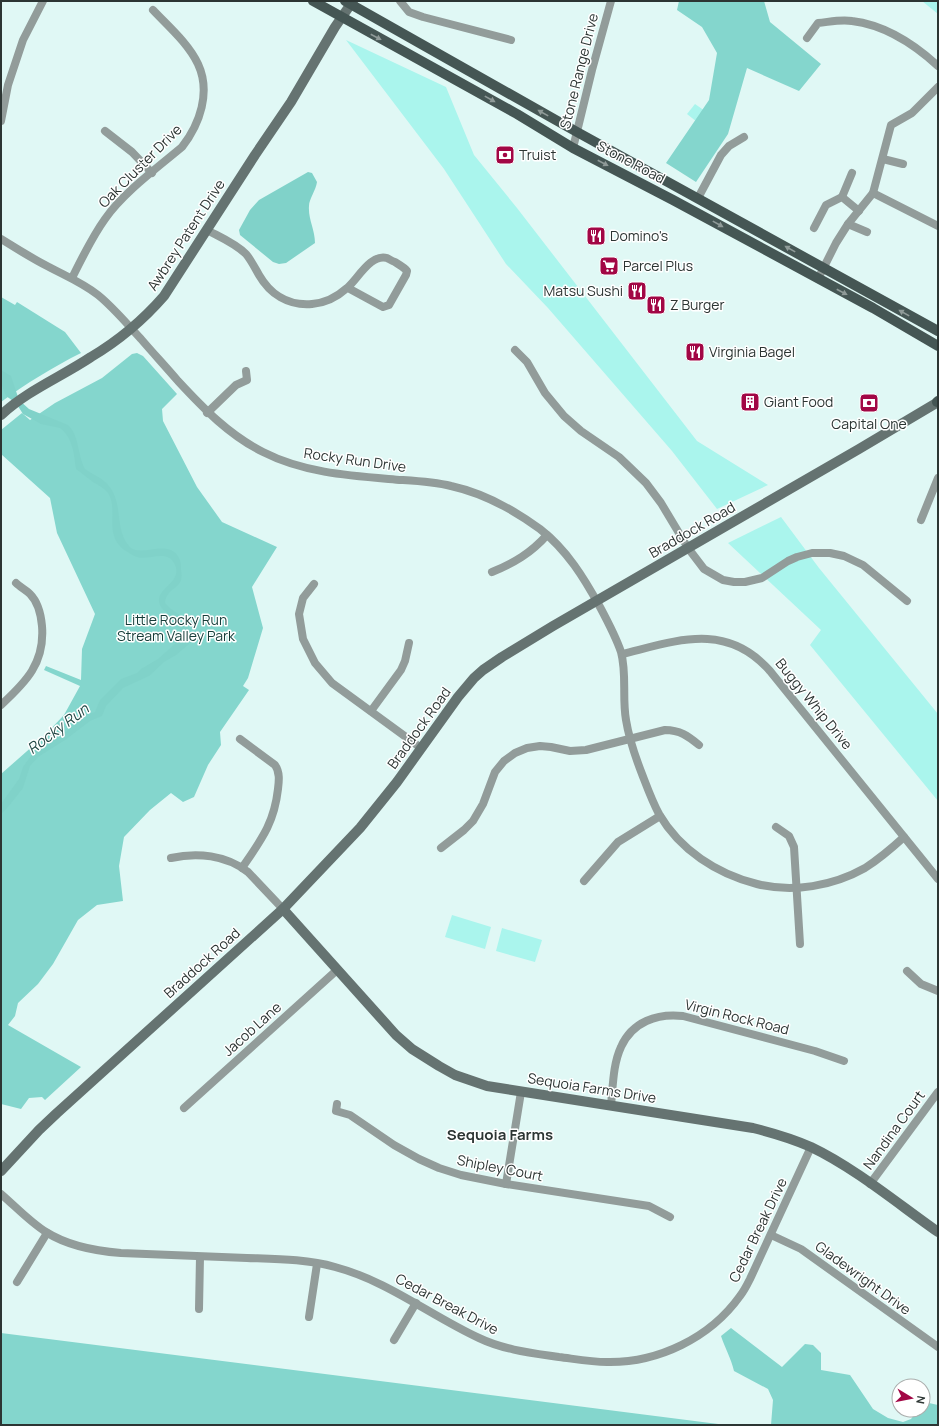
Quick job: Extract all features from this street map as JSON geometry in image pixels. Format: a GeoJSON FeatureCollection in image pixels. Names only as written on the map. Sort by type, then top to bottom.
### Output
{"type":"FeatureCollection","features":[{"type":"Feature","properties":{"kind":"main road","name":"Stone Road"},"geometry":{"type":"LineString","coordinates":[[313,1],[517,114],[573,148],[873,308],[938,346]]}},
{"type":"Feature","properties":{"kind":"main road","name":"Stone Road"},"geometry":{"type":"LineString","coordinates":[[350,2],[577,132],[938,331]]}},
{"type":"Feature","properties":{"kind":"street"},"geometry":{"type":"LineString","coordinates":[[1,121],[8,85],[23,40],[43,1]]}},
{"type":"Feature","properties":{"kind":"street"},"geometry":{"type":"LineString","coordinates":[[400,1],[409,12],[423,17],[511,40]]}},
{"type":"Feature","properties":{"kind":"street","name":"Stone Range Drive"},"geometry":{"type":"LineString","coordinates":[[573,148],[611,1]]}},
{"type":"Feature","properties":{"kind":"street","name":"Awbrey Patent Drive"},"geometry":{"type":"LineString","coordinates":[[3,413],[26,395],[92,357],[117,340],[164,296],[291,102],[335,27],[342,18],[350,2]]}},
{"type":"Feature","properties":{"kind":"street","name":"Oak Cluster Drive"},"geometry":{"type":"LineString","coordinates":[[72,278],[96,232],[106,218],[119,202],[182,147],[190,137],[199,120],[203,98],[202,76],[197,62],[183,42],[153,10]]}},
{"type":"Feature","properties":{"kind":"street"},"geometry":{"type":"LineString","coordinates":[[807,38],[818,22],[851,20],[876,26],[899,36],[938,66]]}},
{"type":"Feature","properties":{"kind":"street"},"geometry":{"type":"LineString","coordinates":[[818,279],[836,243],[848,224],[873,193],[891,125],[912,113],[938,87]]}},
{"type":"Feature","properties":{"kind":"street"},"geometry":{"type":"LineString","coordinates":[[105,131],[132,152],[152,173]]}},
{"type":"Feature","properties":{"kind":"street"},"geometry":{"type":"LineString","coordinates":[[698,198],[725,150],[744,137]]}},
{"type":"Feature","properties":{"kind":"street"},"geometry":{"type":"LineString","coordinates":[[882,160],[903,164]]}},
{"type":"Feature","properties":{"kind":"street"},"geometry":{"type":"LineString","coordinates":[[814,228],[826,205],[842,197],[852,173]]}},
{"type":"Feature","properties":{"kind":"street"},"geometry":{"type":"LineString","coordinates":[[873,193],[938,226]]}},
{"type":"Feature","properties":{"kind":"street"},"geometry":{"type":"LineString","coordinates":[[842,197],[859,210]]}},
{"type":"Feature","properties":{"kind":"street"},"geometry":{"type":"LineString","coordinates":[[848,224],[866,232]]}},
{"type":"Feature","properties":{"kind":"street"},"geometry":{"type":"LineString","coordinates":[[207,230],[235,245],[245,254],[266,286],[276,295],[283,299],[301,304],[317,303],[329,300],[348,288],[362,270],[376,259],[385,257],[407,271],[389,306],[383,307],[348,288]]}},
{"type":"Feature","properties":{"kind":"street","name":"Rocky Run Drive"},"geometry":{"type":"LineString","coordinates":[[1,239],[38,261],[72,278],[98,295],[131,328],[207,413],[243,441],[263,452],[286,462],[318,471],[450,485],[471,491],[491,500],[525,519],[547,535],[560,547],[574,564],[608,622],[622,654],[626,720],[630,738],[635,756],[660,816],[670,830],[685,846],[703,860],[720,871],[741,880],[761,885],[772,887],[820,885],[851,875],[876,860],[904,838]]}},
{"type":"Feature","properties":{"kind":"street"},"geometry":{"type":"LineString","coordinates":[[515,350],[527,362],[545,393],[564,416],[581,431],[619,457],[646,483],[661,503],[688,548],[704,569],[716,576],[734,582],[745,582],[762,578],[788,561],[804,555],[821,553],[839,555],[863,565],[907,601]]}},
{"type":"Feature","properties":{"kind":"street"},"geometry":{"type":"LineString","coordinates":[[207,413],[236,385],[247,380],[246,371]]}},
{"type":"Feature","properties":{"kind":"street","name":"Braddock Road"},"geometry":{"type":"LineString","coordinates":[[1,1171],[34,1135],[57,1113],[283,908],[360,828],[397,782],[458,697],[483,670],[596,601],[938,402]]}},
{"type":"Feature","properties":{"kind":"street"},"geometry":{"type":"LineString","coordinates":[[921,520],[938,478]]}},
{"type":"Feature","properties":{"kind":"street"},"geometry":{"type":"LineString","coordinates":[[492,572],[511,565],[536,547],[547,535]]}},
{"type":"Feature","properties":{"kind":"street"},"geometry":{"type":"LineString","coordinates":[[1,706],[28,678],[36,664],[42,640],[41,618],[38,607],[29,593],[16,583]]}},
{"type":"Feature","properties":{"kind":"street"},"geometry":{"type":"LineString","coordinates":[[314,584],[303,598],[299,610],[301,630],[306,647],[315,663],[326,677],[421,748]]}},
{"type":"Feature","properties":{"kind":"street","name":"Buggy Whip Drive"},"geometry":{"type":"LineString","coordinates":[[622,654],[682,640],[698,638],[724,641],[749,652],[760,660],[770,671],[938,879]]}},
{"type":"Feature","properties":{"kind":"street"},"geometry":{"type":"LineString","coordinates":[[371,711],[401,670],[405,661],[409,643]]}},
{"type":"Feature","properties":{"kind":"street"},"geometry":{"type":"LineString","coordinates":[[441,848],[473,821],[483,804],[495,772],[504,761],[515,753],[527,748],[540,746],[570,751],[586,750],[665,730],[683,733],[699,745]]}},
{"type":"Feature","properties":{"kind":"street"},"geometry":{"type":"LineString","coordinates":[[240,739],[275,765],[279,780],[274,812],[269,826],[242,868]]}},
{"type":"Feature","properties":{"kind":"street"},"geometry":{"type":"LineString","coordinates":[[584,881],[618,842],[660,816]]}},
{"type":"Feature","properties":{"kind":"street"},"geometry":{"type":"LineString","coordinates":[[776,827],[789,836],[794,847],[800,944]]}},
{"type":"Feature","properties":{"kind":"street"},"geometry":{"type":"LineString","coordinates":[[171,858],[191,855],[206,855],[230,862],[242,868],[283,908]]}},
{"type":"Feature","properties":{"kind":"street","name":"Sequoia Farms Drive"},"geometry":{"type":"LineString","coordinates":[[283,908],[396,1035],[426,1058],[455,1074],[487,1086],[753,1128],[789,1138],[830,1157],[938,1232]]}},
{"type":"Feature","properties":{"kind":"street","name":"Jacob Lane"},"geometry":{"type":"LineString","coordinates":[[184,1108],[337,970]]}},
{"type":"Feature","properties":{"kind":"street"},"geometry":{"type":"LineString","coordinates":[[907,971],[921,984],[938,991]]}},
{"type":"Feature","properties":{"kind":"street","name":"Virgin Rock Road"},"geometry":{"type":"LineString","coordinates":[[611,1105],[618,1055],[624,1041],[636,1027],[651,1018],[662,1015],[683,1016],[844,1060]]}},
{"type":"Feature","properties":{"kind":"street"},"geometry":{"type":"LineString","coordinates":[[506,1184],[521,1092]]}},
{"type":"Feature","properties":{"kind":"street","name":"Nandina Court"},"geometry":{"type":"LineString","coordinates":[[870,1184],[938,1092]]}},
{"type":"Feature","properties":{"kind":"street","name":"Shipley Court"},"geometry":{"type":"LineString","coordinates":[[337,1107],[394,1145],[439,1168],[473,1178],[506,1184],[649,1206],[670,1217]]}},
{"type":"Feature","properties":{"kind":"street","name":"Cedar Break Drive"},"geometry":{"type":"LineString","coordinates":[[1,1194],[47,1232],[80,1247],[120,1253],[287,1260],[334,1266],[363,1276],[385,1286],[462,1330],[506,1348],[531,1353],[594,1361],[620,1362],[652,1356],[683,1344],[713,1324],[740,1296],[750,1279],[771,1235],[811,1147]]}},
{"type":"Feature","properties":{"kind":"street"},"geometry":{"type":"LineString","coordinates":[[17,1282],[47,1232]]}},
{"type":"Feature","properties":{"kind":"street","name":"Gladewright Drive"},"geometry":{"type":"LineString","coordinates":[[771,1235],[801,1249],[938,1347]]}},
{"type":"Feature","properties":{"kind":"street"},"geometry":{"type":"LineString","coordinates":[[199,1308],[200,1257]]}},
{"type":"Feature","properties":{"kind":"street"},"geometry":{"type":"LineString","coordinates":[[309,1317],[317,1264]]}},
{"type":"Feature","properties":{"kind":"street"},"geometry":{"type":"LineString","coordinates":[[394,1340],[416,1303]]}},
{"type":"Feature","properties":{"kind":"shaded area"},"geometry":{"type":"Polygon","coordinates":[[[922,1],[938,1],[938,14],[922,1]]]}},
{"type":"Feature","properties":{"kind":"shaded area"},"geometry":{"type":"Polygon","coordinates":[[[346,40],[446,87],[474,155],[517,208],[697,441],[768,485],[717,509],[672,451],[548,308],[506,264],[444,169],[346,40]]]}},
{"type":"Feature","properties":{"kind":"shaded area"},"geometry":{"type":"Polygon","coordinates":[[[695,104],[705,111],[697,122],[687,114],[695,104]]]}},
{"type":"Feature","properties":{"kind":"shaded area"},"geometry":{"type":"Polygon","coordinates":[[[308,172],[312,173],[317,182],[309,206],[315,243],[286,263],[279,264],[273,262],[240,235],[239,230],[250,210],[259,200],[308,172]]]}},
{"type":"Feature","properties":{"kind":"shaded area","name":"Rocky Run"},"geometry":{"type":"Polygon","coordinates":[[[1,370],[11,376],[19,400],[29,409],[68,425],[72,430],[77,440],[82,463],[85,469],[103,480],[114,493],[122,532],[124,539],[129,546],[140,550],[162,548],[169,549],[179,558],[182,577],[178,585],[166,597],[165,603],[184,618],[188,625],[190,639],[189,644],[176,655],[164,662],[149,676],[123,688],[106,706],[102,716],[90,721],[65,740],[38,757],[30,766],[23,788],[1,814],[1,804],[19,779],[23,767],[33,753],[67,731],[86,715],[95,712],[100,700],[121,679],[137,673],[158,659],[175,644],[181,633],[176,621],[162,609],[159,603],[160,595],[171,583],[176,574],[174,563],[171,559],[166,557],[141,558],[124,550],[114,536],[112,507],[108,493],[76,469],[70,441],[60,428],[41,424],[23,414],[16,403],[6,396],[1,383],[1,370]]]}},
{"type":"Feature","properties":{"kind":"shaded area"},"geometry":{"type":"Polygon","coordinates":[[[781,517],[819,568],[938,714],[938,801],[810,645],[821,630],[728,543],[781,517]]]}},
{"type":"Feature","properties":{"kind":"shaded area"},"geometry":{"type":"Polygon","coordinates":[[[452,915],[491,927],[485,949],[445,937],[452,915]]]}},
{"type":"Feature","properties":{"kind":"shaded area"},"geometry":{"type":"Polygon","coordinates":[[[502,928],[542,940],[535,962],[496,951],[502,928]]]}},
{"type":"Feature","properties":{"kind":"green space"},"geometry":{"type":"Polygon","coordinates":[[[679,1],[764,1],[770,22],[821,64],[799,91],[747,68],[728,134],[696,182],[666,163],[709,100],[717,53],[702,27],[677,10],[679,1]]]}},
{"type":"Feature","properties":{"kind":"green space"},"geometry":{"type":"Polygon","coordinates":[[[1,297],[15,305],[17,302],[65,332],[81,353],[40,376],[1,402],[1,297]]]}},
{"type":"Feature","properties":{"kind":"green space","name":"Little Rocky Run Stream Valley Park"},"geometry":{"type":"Polygon","coordinates":[[[137,353],[143,356],[177,394],[162,409],[163,421],[197,487],[222,522],[277,547],[252,587],[263,628],[248,678],[243,686],[249,690],[220,732],[221,745],[208,765],[194,797],[183,802],[171,793],[150,810],[124,837],[119,866],[123,901],[97,905],[78,920],[53,964],[38,984],[18,1003],[15,1016],[8,1025],[81,1067],[45,1100],[42,1097],[29,1098],[21,1109],[1,1104],[1,774],[43,737],[64,715],[80,686],[44,670],[46,666],[81,680],[82,649],[95,614],[57,533],[50,498],[1,454],[1,430],[22,413],[30,420],[55,403],[102,378],[132,354],[137,353]]]}},
{"type":"Feature","properties":{"kind":"green space"},"geometry":{"type":"Polygon","coordinates":[[[731,1328],[782,1367],[805,1344],[813,1345],[821,1353],[821,1370],[850,1375],[873,1409],[888,1418],[903,1422],[912,1418],[931,1418],[931,1403],[938,1405],[938,1425],[771,1425],[773,1400],[768,1389],[734,1371],[721,1336],[731,1328]]]}},
{"type":"Feature","properties":{"kind":"green space"},"geometry":{"type":"Polygon","coordinates":[[[1,1333],[726,1425],[1,1425],[1,1333]]]}},
{"type":"Feature","properties":{"kind":"place","name":"Truist"},"geometry":{"type":"Point","coordinates":[505,155]}},
{"type":"Feature","properties":{"kind":"place","name":"Domino's"},"geometry":{"type":"Point","coordinates":[596,236]}},
{"type":"Feature","properties":{"kind":"place","name":"Parcel Plus"},"geometry":{"type":"Point","coordinates":[609,266]}},
{"type":"Feature","properties":{"kind":"place","name":"Matsu Sushi"},"geometry":{"type":"Point","coordinates":[637,291]}},
{"type":"Feature","properties":{"kind":"place","name":"Z Burger"},"geometry":{"type":"Point","coordinates":[656,305]}},
{"type":"Feature","properties":{"kind":"place","name":"Virginia Bagel"},"geometry":{"type":"Point","coordinates":[695,352]}},
{"type":"Feature","properties":{"kind":"place","name":"Giant Food"},"geometry":{"type":"Point","coordinates":[750,402]}},
{"type":"Feature","properties":{"kind":"place","name":"Capital One"},"geometry":{"type":"Point","coordinates":[869,403]}},
{"type":"Feature","properties":{"kind":"district","name":"Sequoia Farms"},"geometry":{"type":"Point","coordinates":[500,1135]}}]}
